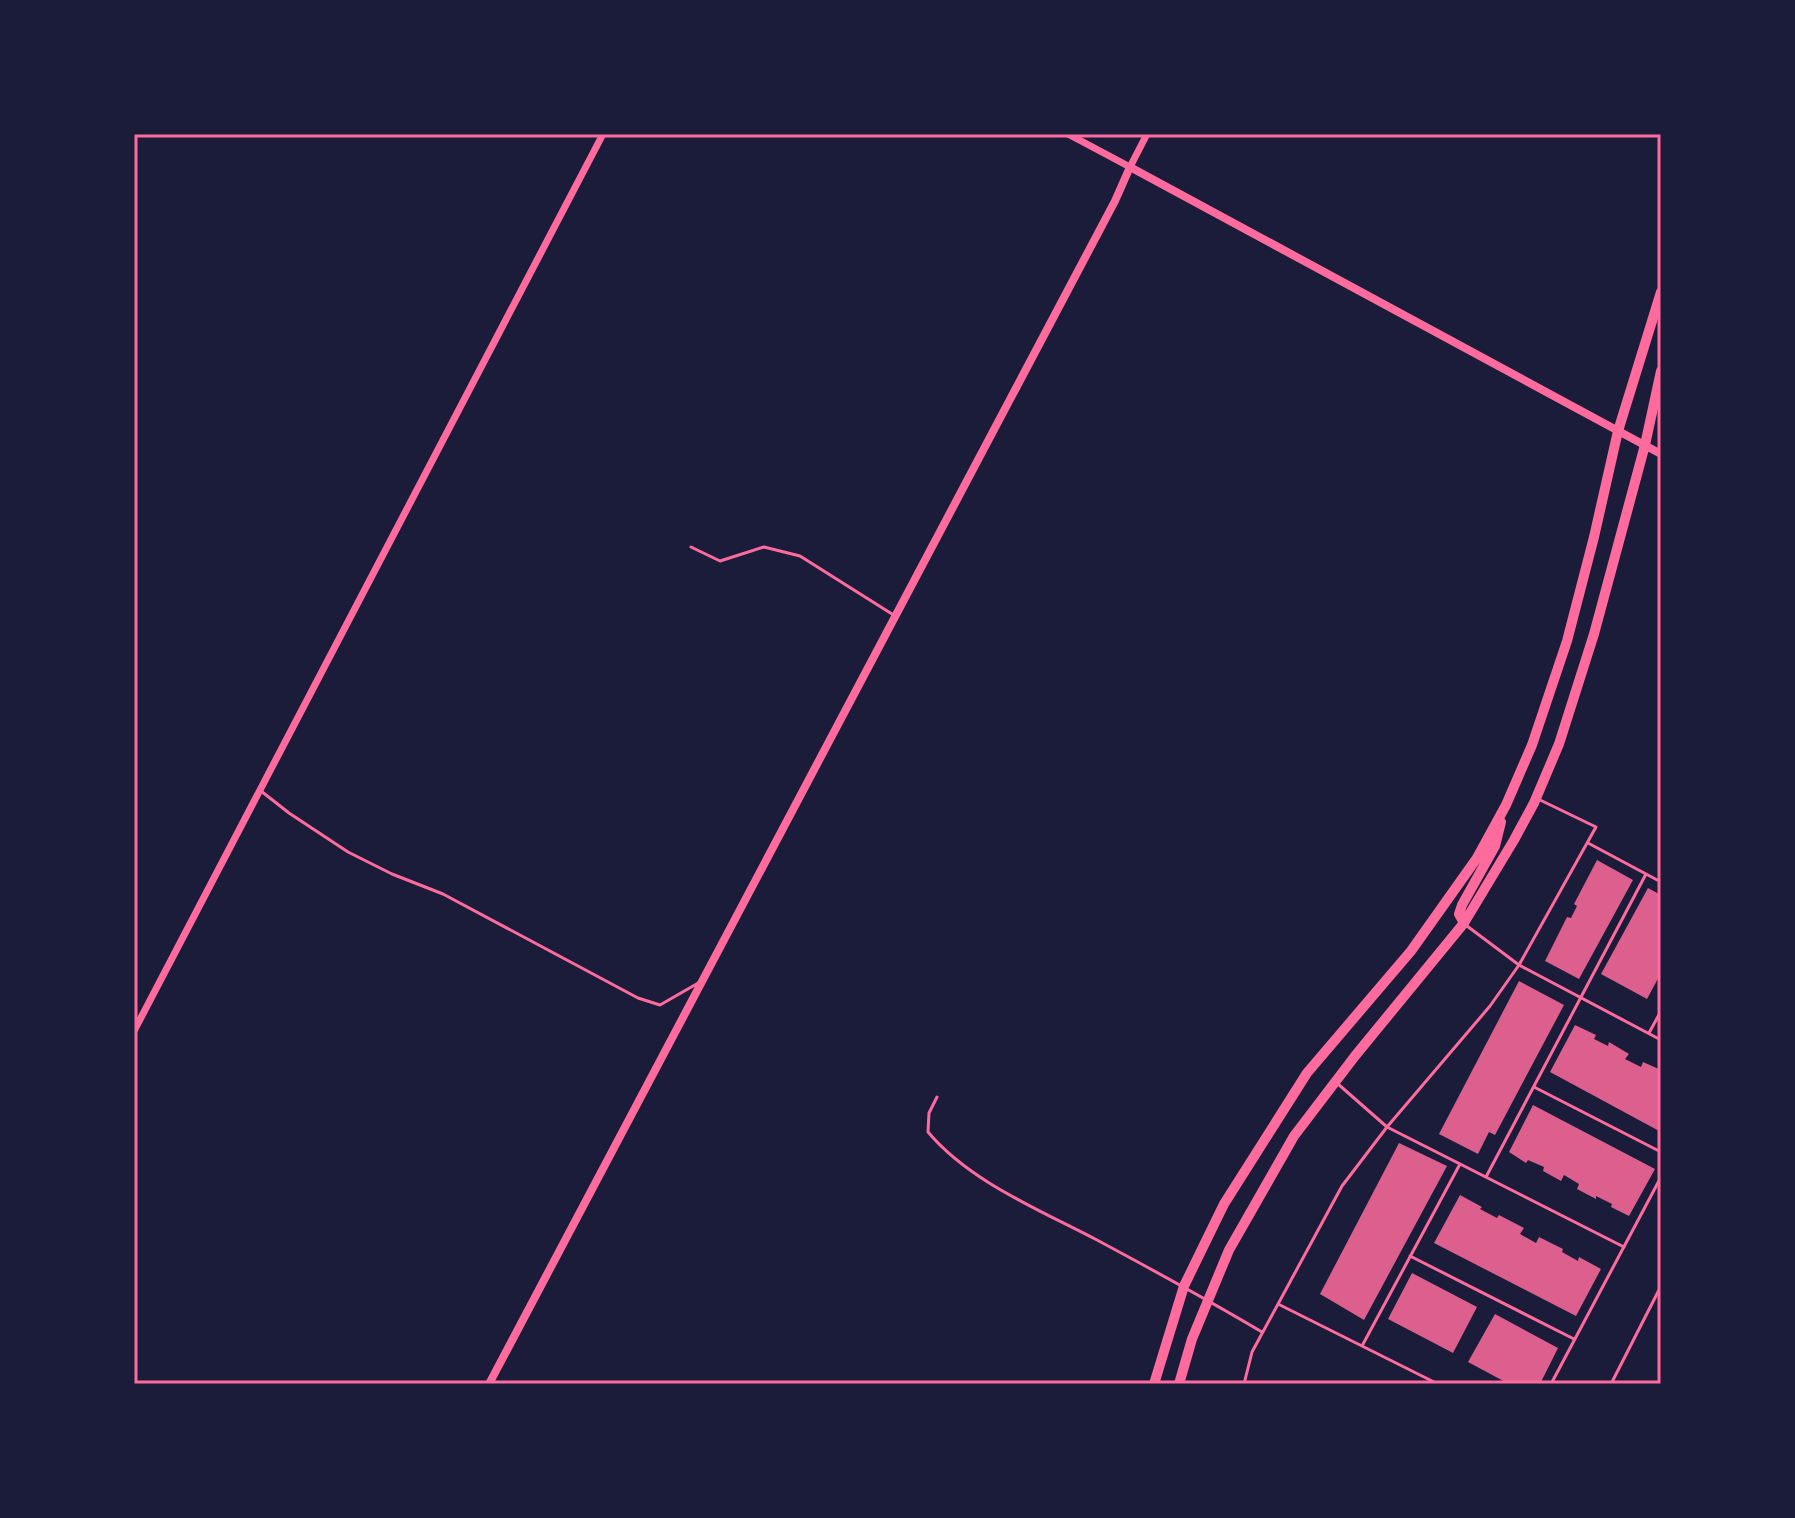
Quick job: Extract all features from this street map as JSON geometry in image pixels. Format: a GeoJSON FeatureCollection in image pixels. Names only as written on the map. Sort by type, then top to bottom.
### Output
{"type":"FeatureCollection","features":[{"type":"Feature","properties":{"kind":"main road"},"geometry":{"type":"LineString","coordinates":[[1154,1384],[1184,1286],[1224,1204],[1300,1084],[1411,951],[1477,858],[1506,805],[1532,745],[1567,641],[1618,431],[1661,292]]}},
{"type":"Feature","properties":{"kind":"main road"},"geometry":{"type":"LineString","coordinates":[[1179,1384],[1192,1339],[1229,1250],[1294,1136],[1464,923],[1536,798],[1559,744],[1594,634],[1645,445],[1661,371]]}},
{"type":"Feature","properties":{"kind":"main road"},"geometry":{"type":"LineString","coordinates":[[1464,923],[1459,914],[1495,846],[1506,805]]}},
{"type":"Feature","properties":{"kind":"street"},"geometry":{"type":"LineString","coordinates":[[134,1031],[603,134]]}},
{"type":"Feature","properties":{"kind":"street"},"geometry":{"type":"LineString","coordinates":[[1068,134],[1661,454]]}},
{"type":"Feature","properties":{"kind":"street"},"geometry":{"type":"LineString","coordinates":[[489,1384],[1115,201],[1147,134]]}},
{"type":"Feature","properties":{"kind":"lane"},"geometry":{"type":"LineString","coordinates":[[691,547],[720,561],[764,547],[800,556],[895,616]]}},
{"type":"Feature","properties":{"kind":"lane"},"geometry":{"type":"LineString","coordinates":[[259,789],[348,852],[443,894],[638,998],[660,1005],[703,980]]}},
{"type":"Feature","properties":{"kind":"lane"},"geometry":{"type":"LineString","coordinates":[[1244,1384],[1252,1352],[1342,1186],[1387,1127],[1490,1006],[1519,965],[1596,827],[1536,798]]}},
{"type":"Feature","properties":{"kind":"lane"},"geometry":{"type":"LineString","coordinates":[[1588,843],[1661,882]]}},
{"type":"Feature","properties":{"kind":"lane"},"geometry":{"type":"LineString","coordinates":[[1486,1177],[1646,874]]}},
{"type":"Feature","properties":{"kind":"lane"},"geometry":{"type":"LineString","coordinates":[[1464,923],[1519,965],[1661,1040]]}},
{"type":"Feature","properties":{"kind":"lane"},"geometry":{"type":"LineString","coordinates":[[1649,1033],[1661,1011]]}},
{"type":"Feature","properties":{"kind":"lane"},"geometry":{"type":"LineString","coordinates":[[1335,1082],[1387,1127],[1624,1247]]}},
{"type":"Feature","properties":{"kind":"lane"},"geometry":{"type":"LineString","coordinates":[[1534,1087],[1661,1152]]}},
{"type":"Feature","properties":{"kind":"lane"},"geometry":{"type":"LineString","coordinates":[[937,1097],[929,1113],[928,1132],[946,1152],[1000,1189],[1184,1286],[1263,1333]]}},
{"type":"Feature","properties":{"kind":"lane"},"geometry":{"type":"LineString","coordinates":[[1362,1346],[1460,1164]]}},
{"type":"Feature","properties":{"kind":"lane"},"geometry":{"type":"LineString","coordinates":[[1551,1384],[1661,1177]]}},
{"type":"Feature","properties":{"kind":"lane"},"geometry":{"type":"LineString","coordinates":[[1410,1256],[1575,1339]]}},
{"type":"Feature","properties":{"kind":"lane"},"geometry":{"type":"LineString","coordinates":[[1611,1384],[1661,1286]]}},
{"type":"Feature","properties":{"kind":"lane"},"geometry":{"type":"LineString","coordinates":[[1278,1304],[1438,1384]]}},
{"type":"Feature","properties":{"kind":"building"},"geometry":{"type":"Polygon","coordinates":[[[1597,860],[1633,880],[1579,979],[1545,961],[1567,917],[1571,918],[1577,906],[1574,904],[1597,860]]]}},
{"type":"Feature","properties":{"kind":"building"},"geometry":{"type":"Polygon","coordinates":[[[1648,888],[1661,895],[1661,973],[1647,999],[1601,974],[1648,888]]]}},
{"type":"Feature","properties":{"kind":"building"},"geometry":{"type":"Polygon","coordinates":[[[1519,981],[1564,1005],[1495,1135],[1489,1132],[1478,1154],[1439,1134],[1519,981]]]}},
{"type":"Feature","properties":{"kind":"building"},"geometry":{"type":"Polygon","coordinates":[[[1575,1025],[1596,1035],[1594,1039],[1608,1046],[1609,1042],[1629,1054],[1625,1059],[1641,1067],[1643,1062],[1661,1070],[1661,1132],[1550,1072],[1575,1025]]]}},
{"type":"Feature","properties":{"kind":"building"},"geometry":{"type":"Polygon","coordinates":[[[1533,1105],[1655,1169],[1629,1216],[1611,1207],[1612,1204],[1577,1189],[1579,1184],[1564,1175],[1561,1181],[1543,1171],[1544,1167],[1528,1160],[1526,1163],[1509,1152],[1533,1105]]]}},
{"type":"Feature","properties":{"kind":"building"},"geometry":{"type":"Polygon","coordinates":[[[1399,1143],[1447,1166],[1364,1320],[1320,1294],[1399,1143]]]}},
{"type":"Feature","properties":{"kind":"building"},"geometry":{"type":"Polygon","coordinates":[[[1460,1195],[1497,1218],[1499,1215],[1524,1228],[1520,1234],[1536,1243],[1539,1237],[1578,1261],[1579,1257],[1601,1269],[1576,1316],[1434,1243],[1460,1195]]]}},
{"type":"Feature","properties":{"kind":"building"},"geometry":{"type":"Polygon","coordinates":[[[1412,1273],[1477,1307],[1453,1353],[1388,1319],[1412,1273]]]}},
{"type":"Feature","properties":{"kind":"building"},"geometry":{"type":"Polygon","coordinates":[[[1495,1314],[1558,1348],[1540,1384],[1509,1384],[1468,1362],[1495,1314]]]}}]}
